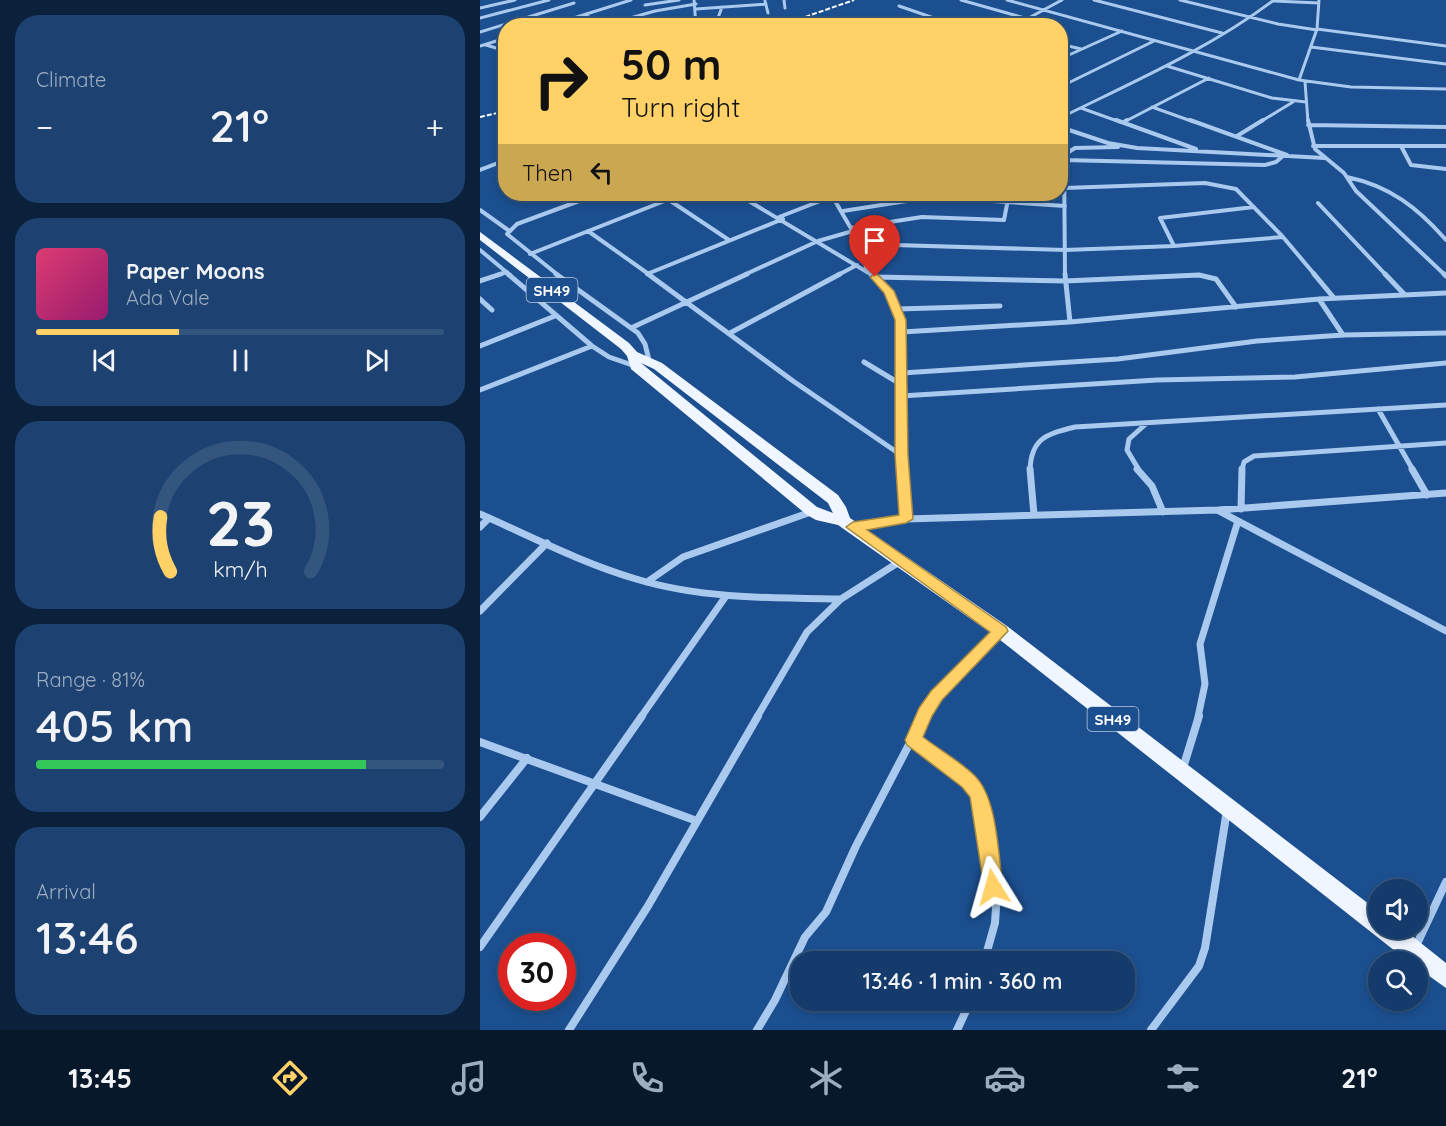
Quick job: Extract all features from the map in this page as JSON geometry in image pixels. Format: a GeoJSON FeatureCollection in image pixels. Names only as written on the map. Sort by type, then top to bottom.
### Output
{"type":"FeatureCollection","features":[{"type":"Feature","properties":{"kind":"main road","name":"SH49"},"geometry":{"type":"LineString","coordinates":[[480,235],[631,355],[812,511],[848,524],[1000,631],[1368,916]]}},
{"type":"Feature","properties":{"kind":"main road","name":"SH49"},"geometry":{"type":"LineString","coordinates":[[631,355],[649,360],[833,499],[848,524]]}},
{"type":"Feature","properties":{"kind":"main road"},"geometry":{"type":"LineString","coordinates":[[1398,939],[1414,951]]}},
{"type":"Feature","properties":{"kind":"main road"},"geometry":{"type":"LineString","coordinates":[[1428,962],[1446,976]]}},
{"type":"Feature","properties":{"kind":"street"},"geometry":{"type":"LineString","coordinates":[[480,8],[515,0]]}},
{"type":"Feature","properties":{"kind":"street"},"geometry":{"type":"LineString","coordinates":[[480,18],[549,0]]}},
{"type":"Feature","properties":{"kind":"street"},"geometry":{"type":"LineString","coordinates":[[573,18],[632,0]]}},
{"type":"Feature","properties":{"kind":"street"},"geometry":{"type":"LineString","coordinates":[[645,5],[679,0]]}},
{"type":"Feature","properties":{"kind":"street"},"geometry":{"type":"LineString","coordinates":[[784,0],[785,8]]}},
{"type":"Feature","properties":{"kind":"street"},"geometry":{"type":"LineString","coordinates":[[961,0],[1024,18]]}},
{"type":"Feature","properties":{"kind":"street"},"geometry":{"type":"LineString","coordinates":[[969,3],[975,0]]}},
{"type":"Feature","properties":{"kind":"street"},"geometry":{"type":"LineString","coordinates":[[1007,0],[1305,82],[1351,87],[1446,89]]}},
{"type":"Feature","properties":{"kind":"street"},"geometry":{"type":"LineString","coordinates":[[1030,18],[1062,0]]}},
{"type":"Feature","properties":{"kind":"street"},"geometry":{"type":"LineString","coordinates":[[1094,0],[1222,33]]}},
{"type":"Feature","properties":{"kind":"street"},"geometry":{"type":"LineString","coordinates":[[1180,0],[1250,18],[1317,30],[1446,46]]}},
{"type":"Feature","properties":{"kind":"street"},"geometry":{"type":"LineString","coordinates":[[1068,114],[1167,66],[1250,18],[1274,0],[1319,2],[1317,30],[1299,80]]}},
{"type":"Feature","properties":{"kind":"street"},"geometry":{"type":"LineString","coordinates":[[631,18],[695,4],[722,7],[765,2],[768,13]]}},
{"type":"Feature","properties":{"kind":"street"},"geometry":{"type":"LineString","coordinates":[[527,18],[574,3]]}},
{"type":"Feature","properties":{"kind":"street"},"geometry":{"type":"LineString","coordinates":[[899,6],[934,18]]}},
{"type":"Feature","properties":{"kind":"street"},"geometry":{"type":"LineString","coordinates":[[718,18],[722,7]]}},
{"type":"Feature","properties":{"kind":"street"},"geometry":{"type":"LineString","coordinates":[[583,15],[590,18]]}},
{"type":"Feature","properties":{"kind":"street"},"geometry":{"type":"LineString","coordinates":[[480,33],[498,27]]}},
{"type":"Feature","properties":{"kind":"street"},"geometry":{"type":"LineString","coordinates":[[1068,56],[1122,31]]}},
{"type":"Feature","properties":{"kind":"street"},"geometry":{"type":"LineString","coordinates":[[480,33],[495,41]]}},
{"type":"Feature","properties":{"kind":"street"},"geometry":{"type":"LineString","coordinates":[[482,45],[498,40]]}},
{"type":"Feature","properties":{"kind":"street"},"geometry":{"type":"LineString","coordinates":[[1068,83],[1155,40]]}},
{"type":"Feature","properties":{"kind":"street"},"geometry":{"type":"LineString","coordinates":[[482,45],[498,49]]}},
{"type":"Feature","properties":{"kind":"street"},"geometry":{"type":"LineString","coordinates":[[1068,46],[1081,50]]}},
{"type":"Feature","properties":{"kind":"street"},"geometry":{"type":"LineString","coordinates":[[1311,47],[1446,64]]}},
{"type":"Feature","properties":{"kind":"street"},"geometry":{"type":"LineString","coordinates":[[1167,66],[1272,98],[1306,102]]}},
{"type":"Feature","properties":{"kind":"street"},"geometry":{"type":"LineString","coordinates":[[1124,122],[1209,78]]}},
{"type":"Feature","properties":{"kind":"street"},"geometry":{"type":"LineString","coordinates":[[1305,82],[1308,125],[1313,146],[1347,177],[1356,191],[1446,276]]}},
{"type":"Feature","properties":{"kind":"street"},"geometry":{"type":"LineString","coordinates":[[1237,136],[1294,101]]}},
{"type":"Feature","properties":{"kind":"street"},"geometry":{"type":"LineString","coordinates":[[1152,107],[1290,157]]}},
{"type":"Feature","properties":{"kind":"street"},"geometry":{"type":"LineString","coordinates":[[1081,108],[1204,152]]}},
{"type":"Feature","properties":{"kind":"street"},"geometry":{"type":"LineString","coordinates":[[1308,125],[1446,128]]}},
{"type":"Feature","properties":{"kind":"street"},"geometry":{"type":"LineString","coordinates":[[1068,130],[1108,143],[1137,148]]}},
{"type":"Feature","properties":{"kind":"street"},"geometry":{"type":"LineString","coordinates":[[1313,146],[1446,146]]}},
{"type":"Feature","properties":{"kind":"street"},"geometry":{"type":"LineString","coordinates":[[1401,146],[1411,165],[1446,169]]}},
{"type":"Feature","properties":{"kind":"street"},"geometry":{"type":"LineString","coordinates":[[1068,151],[1075,148],[1137,148],[1324,158]]}},
{"type":"Feature","properties":{"kind":"street"},"geometry":{"type":"LineString","coordinates":[[1068,160],[1265,165],[1276,162],[1283,156]]}},
{"type":"Feature","properties":{"kind":"street"},"geometry":{"type":"LineString","coordinates":[[480,170],[498,163]]}},
{"type":"Feature","properties":{"kind":"street"},"geometry":{"type":"LineString","coordinates":[[1347,177],[1370,181],[1396,193],[1430,222],[1446,240]]}},
{"type":"Feature","properties":{"kind":"street"},"geometry":{"type":"LineString","coordinates":[[1068,188],[1215,184],[1236,189],[1283,237],[1334,298]]}},
{"type":"Feature","properties":{"kind":"street"},"geometry":{"type":"LineString","coordinates":[[570,201],[574,203]]}},
{"type":"Feature","properties":{"kind":"street"},"geometry":{"type":"LineString","coordinates":[[508,231],[517,224],[579,201]]}},
{"type":"Feature","properties":{"kind":"street"},"geometry":{"type":"LineString","coordinates":[[530,254],[664,201]]}},
{"type":"Feature","properties":{"kind":"street"},"geometry":{"type":"LineString","coordinates":[[669,201],[729,240]]}},
{"type":"Feature","properties":{"kind":"street"},"geometry":{"type":"LineString","coordinates":[[750,201],[867,271],[888,291],[898,309],[902,332],[902,455],[906,519]]}},
{"type":"Feature","properties":{"kind":"street"},"geometry":{"type":"LineString","coordinates":[[647,274],[822,201]]}},
{"type":"Feature","properties":{"kind":"street"},"geometry":{"type":"LineString","coordinates":[[836,201],[860,244],[867,271]]}},
{"type":"Feature","properties":{"kind":"street"},"geometry":{"type":"LineString","coordinates":[[843,211],[907,201]]}},
{"type":"Feature","properties":{"kind":"street"},"geometry":{"type":"LineString","coordinates":[[631,328],[818,241],[852,229],[922,217],[1004,220],[1009,201],[1065,206]]}},
{"type":"Feature","properties":{"kind":"street"},"geometry":{"type":"LineString","coordinates":[[1065,201],[1065,281],[1070,322]]}},
{"type":"Feature","properties":{"kind":"street"},"geometry":{"type":"LineString","coordinates":[[1318,203],[1405,295]]}},
{"type":"Feature","properties":{"kind":"street"},"geometry":{"type":"LineString","coordinates":[[1174,246],[1161,220],[1164,216],[1254,207]]}},
{"type":"Feature","properties":{"kind":"street"},"geometry":{"type":"LineString","coordinates":[[480,210],[508,231],[509,237],[530,254],[638,333],[645,344],[649,360]]}},
{"type":"Feature","properties":{"kind":"street"},"geometry":{"type":"LineString","coordinates":[[588,231],[793,381],[902,455]]}},
{"type":"Feature","properties":{"kind":"street"},"geometry":{"type":"LineString","coordinates":[[860,244],[1065,250],[1174,246],[1283,237]]}},
{"type":"Feature","properties":{"kind":"street"},"geometry":{"type":"LineString","coordinates":[[480,250],[592,346],[609,357],[631,355]]}},
{"type":"Feature","properties":{"kind":"street"},"geometry":{"type":"LineString","coordinates":[[730,333],[857,265]]}},
{"type":"Feature","properties":{"kind":"street"},"geometry":{"type":"LineString","coordinates":[[480,281],[507,272]]}},
{"type":"Feature","properties":{"kind":"street"},"geometry":{"type":"LineString","coordinates":[[875,277],[1065,281],[1209,276],[1222,284],[1236,307]]}},
{"type":"Feature","properties":{"kind":"street"},"geometry":{"type":"LineString","coordinates":[[902,332],[1070,322],[1319,299],[1446,293]]}},
{"type":"Feature","properties":{"kind":"street"},"geometry":{"type":"LineString","coordinates":[[480,299],[492,310]]}},
{"type":"Feature","properties":{"kind":"street"},"geometry":{"type":"LineString","coordinates":[[1319,299],[1343,335]]}},
{"type":"Feature","properties":{"kind":"street"},"geometry":{"type":"LineString","coordinates":[[898,309],[1000,306]]}},
{"type":"Feature","properties":{"kind":"street"},"geometry":{"type":"LineString","coordinates":[[480,346],[555,316]]}},
{"type":"Feature","properties":{"kind":"street"},"geometry":{"type":"LineString","coordinates":[[902,373],[1118,359],[1257,341],[1343,335],[1446,333]]}},
{"type":"Feature","properties":{"kind":"street"},"geometry":{"type":"LineString","coordinates":[[480,390],[592,346]]}},
{"type":"Feature","properties":{"kind":"street"},"geometry":{"type":"LineString","coordinates":[[864,362],[902,385]]}},
{"type":"Feature","properties":{"kind":"street"},"geometry":{"type":"LineString","coordinates":[[901,396],[1157,380],[1295,376],[1446,363]]}},
{"type":"Feature","properties":{"kind":"street"},"geometry":{"type":"LineString","coordinates":[[1034,515],[1030,467],[1032,453],[1040,440],[1054,432],[1075,427],[1446,405]]}},
{"type":"Feature","properties":{"kind":"street"},"geometry":{"type":"LineString","coordinates":[[1378,409],[1428,495]]}},
{"type":"Feature","properties":{"kind":"street"},"geometry":{"type":"LineString","coordinates":[[1148,422],[1129,438],[1127,450],[1136,467],[1152,486],[1163,512]]}},
{"type":"Feature","properties":{"kind":"street"},"geometry":{"type":"LineString","coordinates":[[1242,509],[1242,467],[1244,462],[1254,456],[1446,443]]}},
{"type":"Feature","properties":{"kind":"street"},"geometry":{"type":"LineString","coordinates":[[848,524],[906,519],[1242,509],[1446,493]]}},
{"type":"Feature","properties":{"kind":"street"},"geometry":{"type":"LineString","coordinates":[[1218,510],[1446,631]]}},
{"type":"Feature","properties":{"kind":"street"},"geometry":{"type":"LineString","coordinates":[[647,582],[683,557],[812,511]]}},
{"type":"Feature","properties":{"kind":"street"},"geometry":{"type":"LineString","coordinates":[[480,514],[608,571],[647,582],[726,596],[841,599]]}},
{"type":"Feature","properties":{"kind":"street"},"geometry":{"type":"LineString","coordinates":[[480,527],[489,518]]}},
{"type":"Feature","properties":{"kind":"street"},"geometry":{"type":"LineString","coordinates":[[1182,772],[1205,690],[1199,656],[1200,644],[1238,521]]}},
{"type":"Feature","properties":{"kind":"street"},"geometry":{"type":"LineString","coordinates":[[480,611],[547,543]]}},
{"type":"Feature","properties":{"kind":"street"},"geometry":{"type":"LineString","coordinates":[[569,1030],[648,906],[807,633],[841,599],[900,561]]}},
{"type":"Feature","properties":{"kind":"street"},"geometry":{"type":"LineString","coordinates":[[480,947],[726,596]]}},
{"type":"Feature","properties":{"kind":"street"},"geometry":{"type":"LineString","coordinates":[[757,1030],[775,1000],[805,937],[817,926],[826,912],[856,846],[925,713],[936,695],[1000,631]]}},
{"type":"Feature","properties":{"kind":"street"},"geometry":{"type":"LineString","coordinates":[[913,740],[969,782],[982,806],[996,907],[995,923],[987,951]]}},
{"type":"Feature","properties":{"kind":"street"},"geometry":{"type":"LineString","coordinates":[[480,741],[698,821]]}},
{"type":"Feature","properties":{"kind":"street"},"geometry":{"type":"LineString","coordinates":[[480,818],[527,758]]}},
{"type":"Feature","properties":{"kind":"street"},"geometry":{"type":"LineString","coordinates":[[1151,1030],[1199,966],[1205,948],[1227,807]]}},
{"type":"Feature","properties":{"kind":"street"},"geometry":{"type":"LineString","coordinates":[[1414,951],[1446,882]]}},
{"type":"Feature","properties":{"kind":"street"},"geometry":{"type":"LineString","coordinates":[[957,1030],[966,1011]]}},
{"type":"Feature","properties":{"kind":"railway"},"geometry":{"type":"LineString","coordinates":[[802,18],[854,0]]}},
{"type":"Feature","properties":{"kind":"railway"},"geometry":{"type":"LineString","coordinates":[[480,117],[498,113]]}},
{"type":"Feature","properties":{"kind":"route"},"geometry":{"type":"LineString","coordinates":[[875,277],[888,291],[901,320],[902,455],[906,519],[853,527],[1000,631],[936,695],[913,740],[969,782],[977,793],[982,806],[993,887]]}}]}
